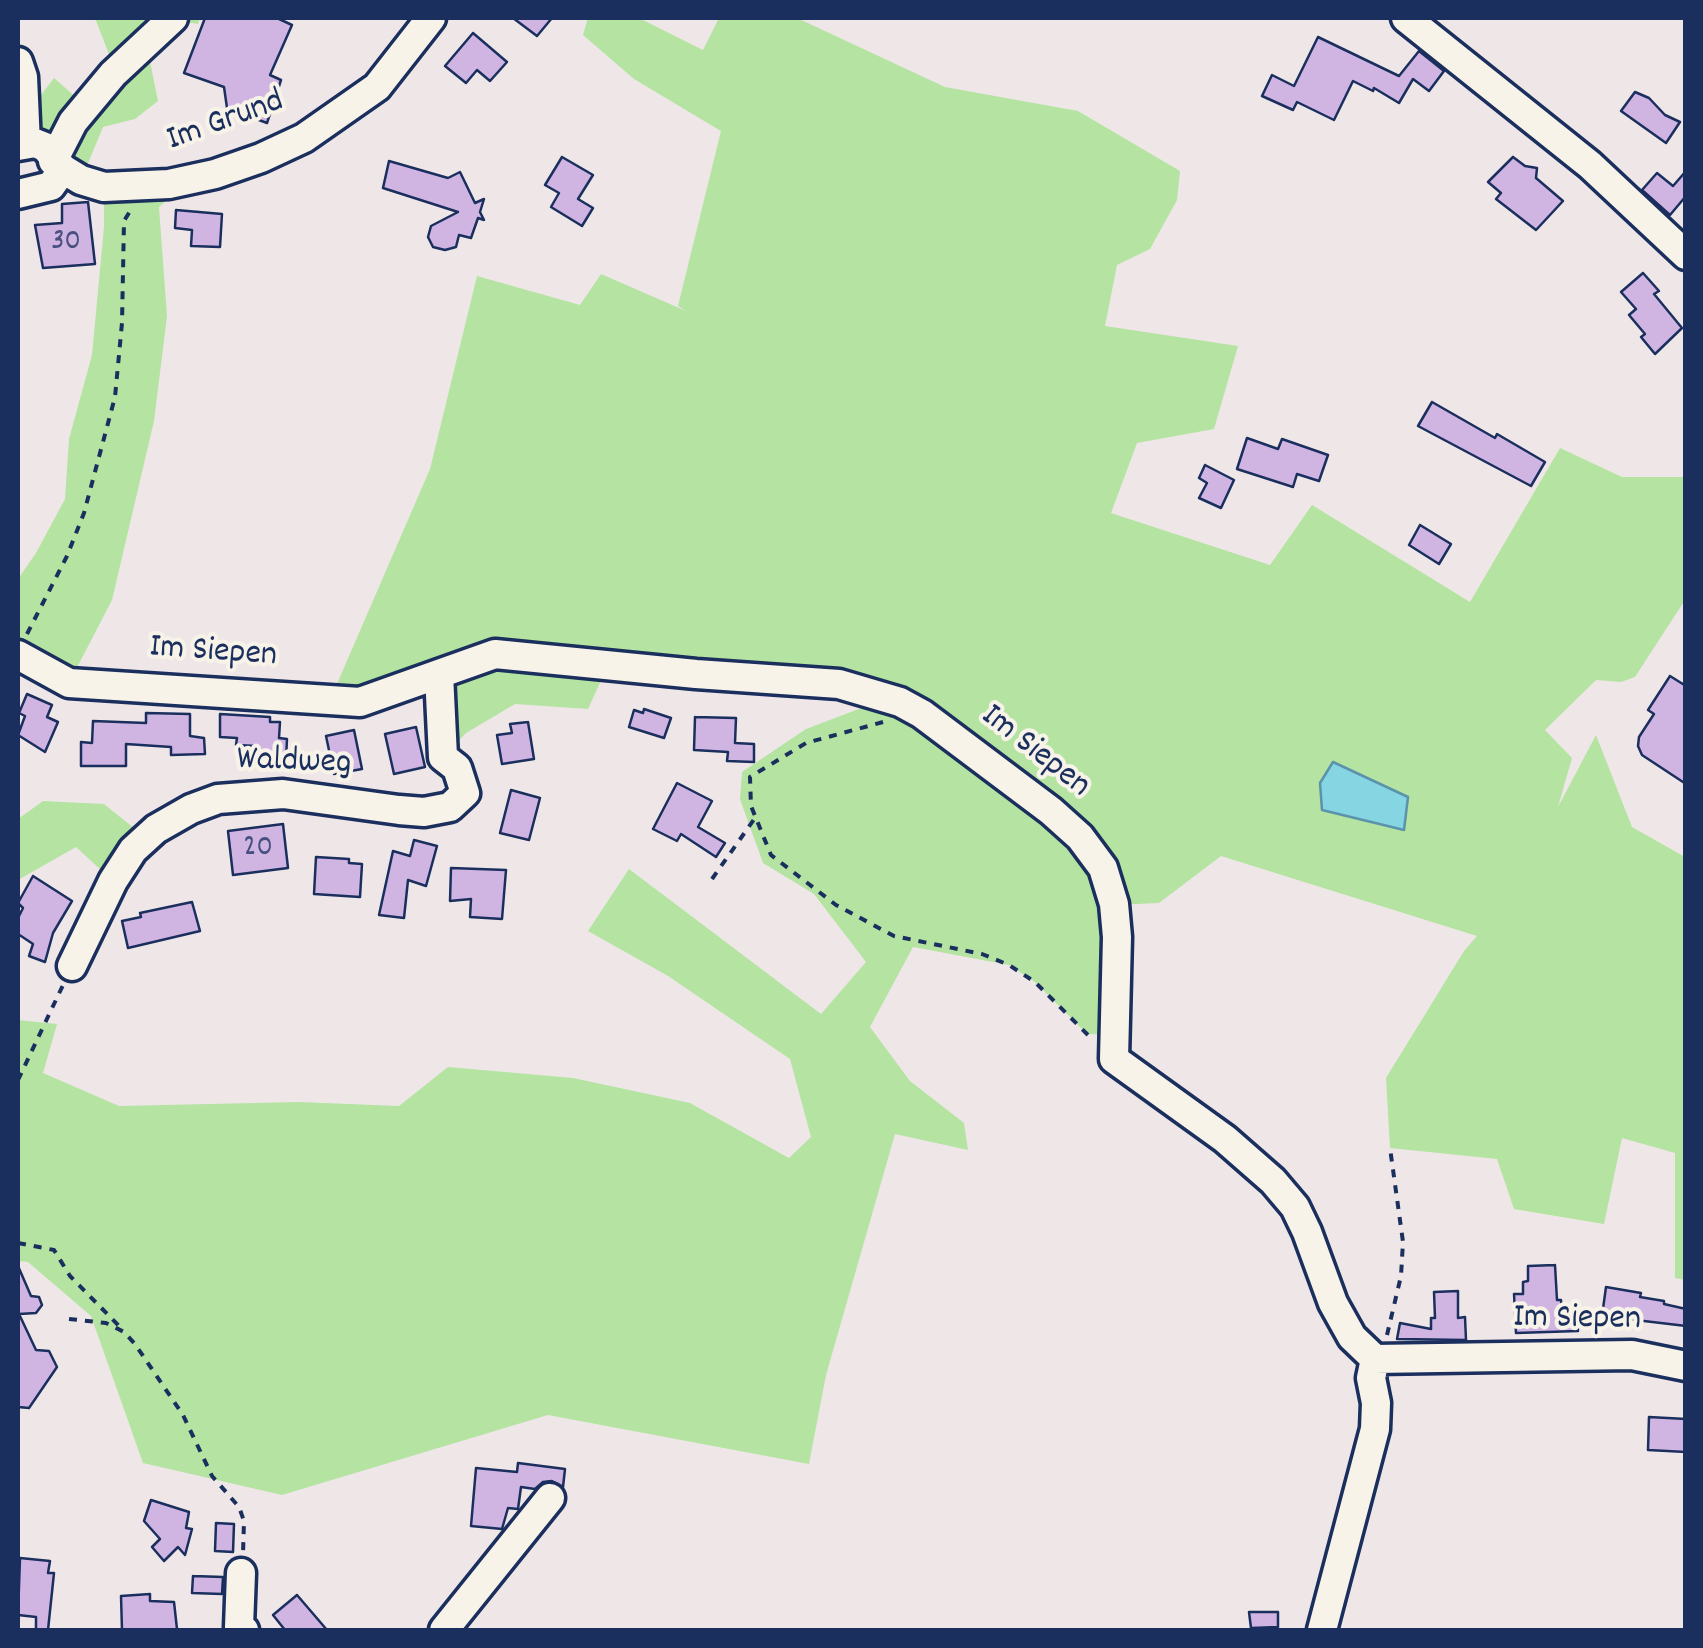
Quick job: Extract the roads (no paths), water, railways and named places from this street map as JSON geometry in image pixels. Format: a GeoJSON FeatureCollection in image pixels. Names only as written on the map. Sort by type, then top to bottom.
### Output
{"type":"FeatureCollection","features":[{"type":"Feature","properties":{"kind":"street"},"geometry":{"type":"LineString","coordinates":[[18,194],[51,186],[73,122],[113,74],[174,18]]}},
{"type":"Feature","properties":{"kind":"street","name":"Im Grund"},"geometry":{"type":"LineString","coordinates":[[22,145],[36,142],[46,147],[58,165],[80,180],[104,187],[169,184],[215,174],[304,138],[377,87],[432,18]]}},
{"type":"Feature","properties":{"kind":"street"},"geometry":{"type":"LineString","coordinates":[[1406,18],[1590,165],[1686,256]]}},
{"type":"Feature","properties":{"kind":"street"},"geometry":{"type":"LineString","coordinates":[[18,62],[23,78],[22,145]]}},
{"type":"Feature","properties":{"kind":"street","name":"Im Siepen"},"geometry":{"type":"LineString","coordinates":[[22,646],[69,682],[360,702],[495,654],[840,684],[900,702],[922,714],[1051,811],[1080,837],[1103,868],[1114,904],[1118,938],[1114,1059],[1224,1139],[1273,1181],[1301,1219],[1333,1303],[1352,1337],[1375,1359],[1632,1355],[1686,1366]]}},
{"type":"Feature","properties":{"kind":"street","name":"Waldweg"},"geometry":{"type":"LineString","coordinates":[[72,966],[113,880],[132,850],[145,837],[191,809],[218,799],[283,794],[424,812],[450,807],[465,793],[457,768],[444,757],[438,674]]}},
{"type":"Feature","properties":{"kind":"street"},"geometry":{"type":"LineString","coordinates":[[1322,1630],[1375,1429],[1376,1403],[1371,1378],[1375,1359]]}},
{"type":"Feature","properties":{"kind":"street"},"geometry":{"type":"LineString","coordinates":[[444,1630],[550,1498]]}},
{"type":"Feature","properties":{"kind":"street"},"geometry":{"type":"LineString","coordinates":[[241,1573],[239,1627],[244,1630]]}},
{"type":"Feature","properties":{"kind":"water"},"geometry":{"type":"Polygon","coordinates":[[[1333,762],[1408,797],[1404,830],[1322,810],[1320,783],[1333,762]]]}}]}
